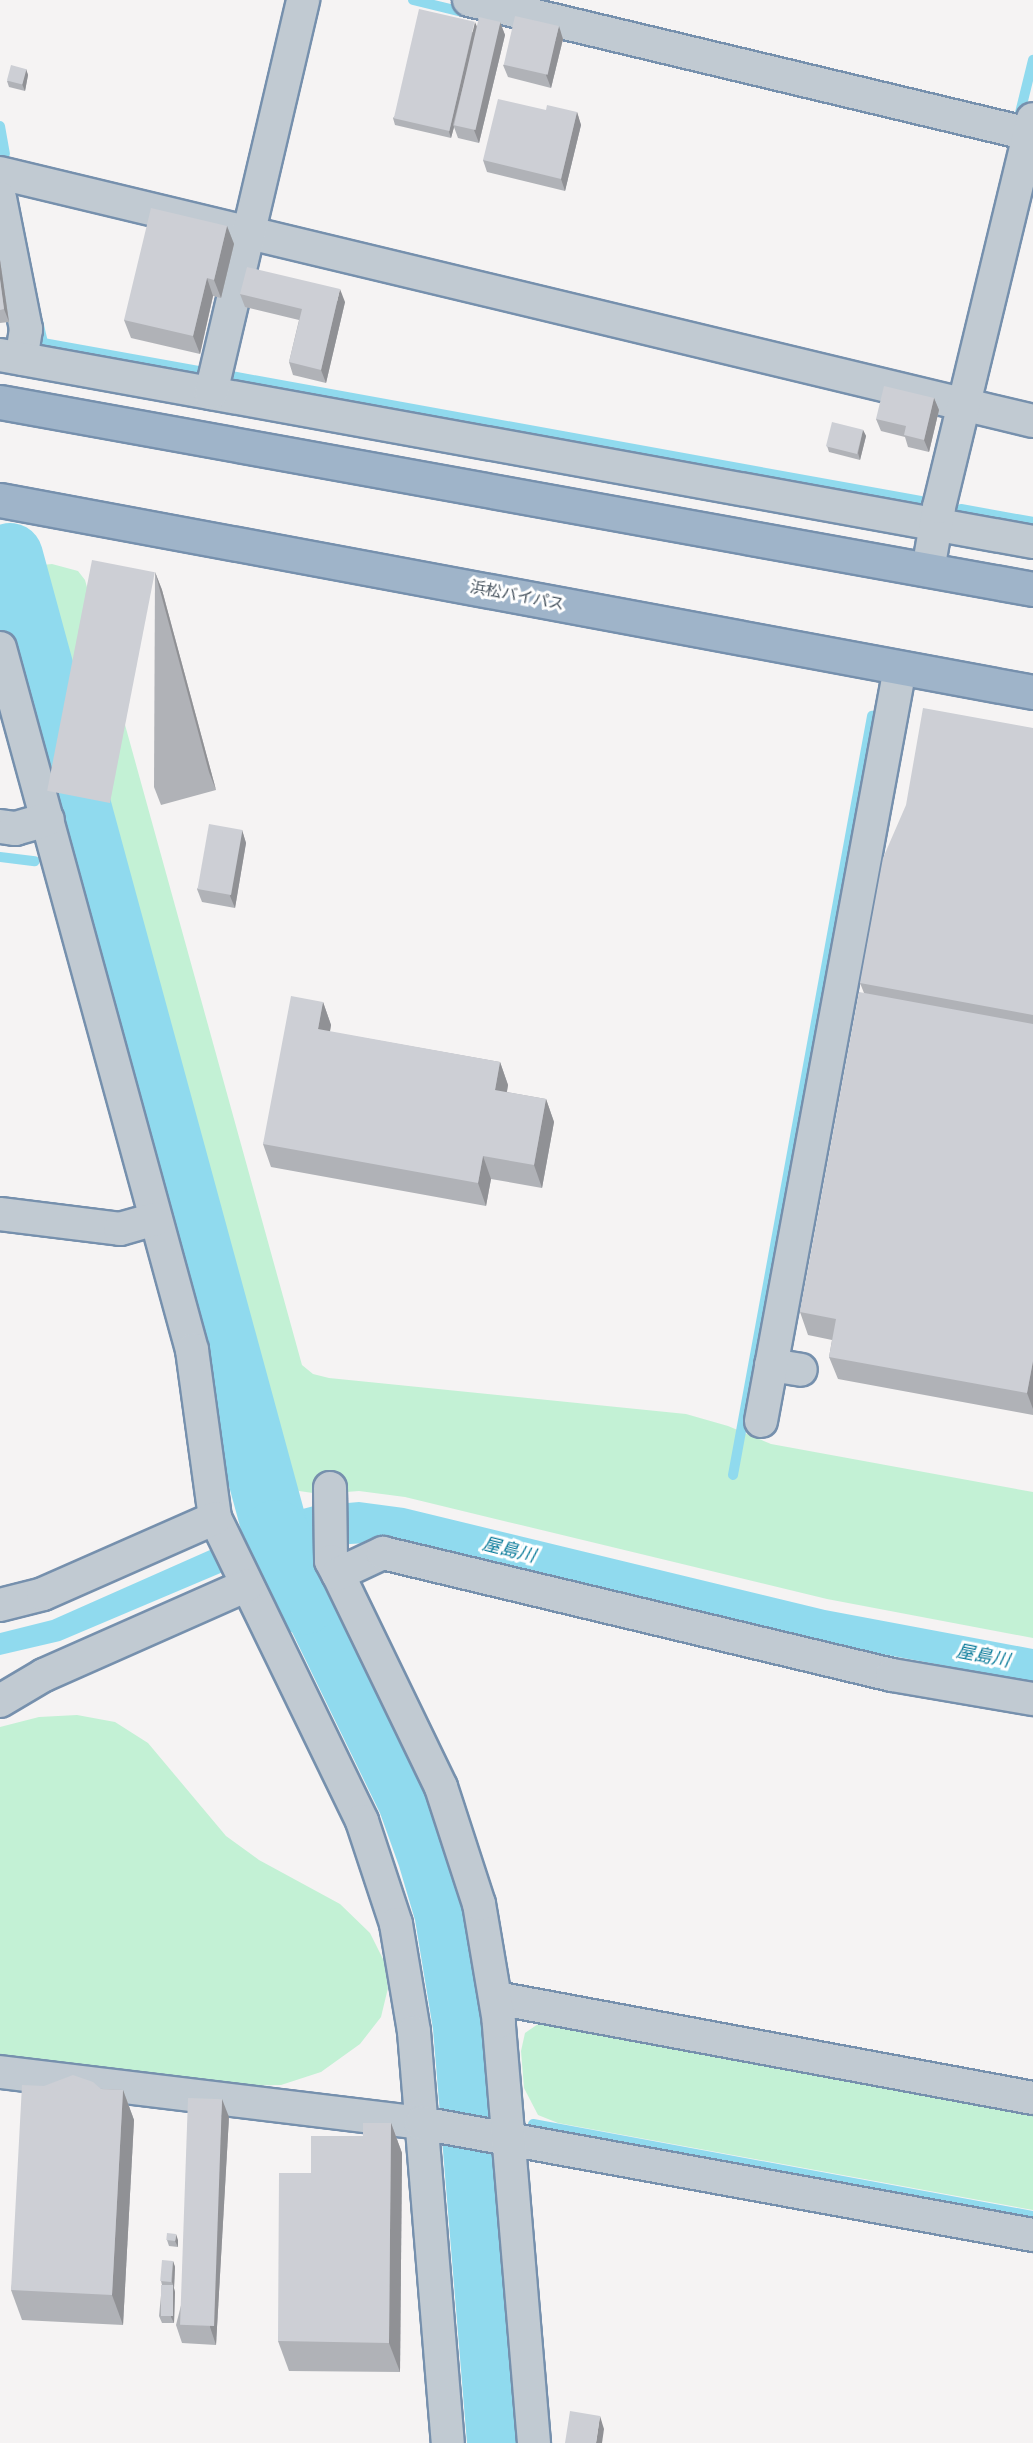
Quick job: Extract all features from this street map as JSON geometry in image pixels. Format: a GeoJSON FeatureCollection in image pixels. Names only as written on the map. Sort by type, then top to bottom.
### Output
{"type":"FeatureCollection","features":[{"type":"Feature","properties":{"kind":"highway"},"geometry":{"type":"LineString","coordinates":[[0,402],[1033,589]]}},
{"type":"Feature","properties":{"kind":"highway","name":"浜松バイパス"},"geometry":{"type":"LineString","coordinates":[[0,500],[1033,692]]}},
{"type":"Feature","properties":{"kind":"street"},"geometry":{"type":"LineString","coordinates":[[211,393],[303,0]]}},
{"type":"Feature","properties":{"kind":"street"},"geometry":{"type":"LineString","coordinates":[[469,0],[1031,126],[936,524],[928,570]]}},
{"type":"Feature","properties":{"kind":"street"},"geometry":{"type":"LineString","coordinates":[[0,173],[1033,421]]}},
{"type":"Feature","properties":{"kind":"street"},"geometry":{"type":"LineString","coordinates":[[0,198],[26,329],[10,357],[1033,542]]}},
{"type":"Feature","properties":{"kind":"street"},"geometry":{"type":"LineString","coordinates":[[67,415],[76,368]]}},
{"type":"Feature","properties":{"kind":"street"},"geometry":{"type":"LineString","coordinates":[[0,648],[192,1350],[218,1525],[362,1821],[381,1872],[407,1977],[430,2124],[448,2443]]}},
{"type":"Feature","properties":{"kind":"street"},"geometry":{"type":"LineString","coordinates":[[761,1421],[786,1368],[900,668]]}},
{"type":"Feature","properties":{"kind":"street"},"geometry":{"type":"LineString","coordinates":[[0,826],[15,828],[47,819]]}},
{"type":"Feature","properties":{"kind":"street"},"geometry":{"type":"LineString","coordinates":[[0,1214],[120,1229],[156,1219]]}},
{"type":"Feature","properties":{"kind":"street"},"geometry":{"type":"LineString","coordinates":[[330,1492],[335,1564],[445,1797],[479,1904],[496,1998],[502,2138],[534,2443]]}},
{"type":"Feature","properties":{"kind":"street"},"geometry":{"type":"LineString","coordinates":[[0,1605],[43,1594],[218,1525]]}},
{"type":"Feature","properties":{"kind":"street"},"geometry":{"type":"LineString","coordinates":[[335,1564],[383,1553],[892,1675],[1033,1699]]}},
{"type":"Feature","properties":{"kind":"street"},"geometry":{"type":"LineString","coordinates":[[0,1701],[44,1675],[244,1579]]}},
{"type":"Feature","properties":{"kind":"street"},"geometry":{"type":"LineString","coordinates":[[496,1998],[1033,2098]]}},
{"type":"Feature","properties":{"kind":"street"},"geometry":{"type":"LineString","coordinates":[[0,2072],[430,2124],[1033,2235]]}},
{"type":"Feature","properties":{"kind":"green space"},"geometry":{"type":"Polygon","coordinates":[[[52,564],[78,571],[85,580],[302,1365],[313,1374],[329,1378],[686,1414],[728,1426],[771,1444],[1033,1492],[1033,1638],[827,1599],[405,1497],[359,1491],[320,1494],[299,1491],[284,1479],[275,1466],[33,583],[42,565],[52,564]]]}},
{"type":"Feature","properties":{"kind":"green space"},"geometry":{"type":"Polygon","coordinates":[[[77,1715],[115,1722],[148,1743],[226,1836],[259,1860],[340,1904],[370,1933],[384,1961],[388,1988],[381,2017],[360,2044],[321,2072],[281,2085],[237,2086],[0,2058],[0,1727],[39,1717],[77,1715]]]}},
{"type":"Feature","properties":{"kind":"green space"},"geometry":{"type":"Polygon","coordinates":[[[555,2022],[1033,2112],[1033,2210],[558,2123],[538,2115],[524,2088],[521,2051],[525,2033],[538,2024],[555,2022]]]}},
{"type":"Feature","properties":{"kind":"water","name":"屋島川"},"geometry":{"type":"Polygon","coordinates":[[[359,1502],[404,1508],[825,1610],[1033,1649],[1033,1682],[817,1642],[398,1541],[319,1546],[312,1560],[426,1794],[463,1908],[482,2024],[517,2443],[467,2443],[433,2029],[415,1920],[380,1813],[256,1558],[60,1641],[0,1655],[0,1633],[52,1620],[219,1546],[272,1517],[314,1506],[359,1502]]]}},
{"type":"Feature","properties":{"kind":"building"},"geometry":{"type":"Polygon","coordinates":[[[419,9],[475,22],[449,131],[394,118],[419,9]]]}},
{"type":"Feature","properties":{"kind":"building"},"geometry":{"type":"Polygon","coordinates":[[[515,16],[559,26],[548,75],[504,65],[515,16]]]}},
{"type":"Feature","properties":{"kind":"building"},"geometry":{"type":"Polygon","coordinates":[[[479,17],[500,22],[475,130],[454,125],[479,17]]]}},
{"type":"Feature","properties":{"kind":"building"},"geometry":{"type":"Polygon","coordinates":[[[11,65],[26,69],[22,85],[7,80],[11,65]]]}},
{"type":"Feature","properties":{"kind":"building"},"geometry":{"type":"Polygon","coordinates":[[[498,99],[546,110],[547,105],[577,112],[561,179],[483,160],[498,99]]]}},
{"type":"Feature","properties":{"kind":"building"},"geometry":{"type":"Polygon","coordinates":[[[151,208],[227,226],[214,280],[207,278],[193,336],[124,320],[151,208]]]}},
{"type":"Feature","properties":{"kind":"building"},"geometry":{"type":"Polygon","coordinates":[[[247,267],[340,289],[321,370],[289,362],[302,309],[240,294],[247,267]]]}},
{"type":"Feature","properties":{"kind":"building"},"geometry":{"type":"Polygon","coordinates":[[[0,279],[4,309],[0,310],[0,279]]]}},
{"type":"Feature","properties":{"kind":"building"},"geometry":{"type":"Polygon","coordinates":[[[884,386],[934,398],[924,440],[904,435],[906,426],[876,419],[884,386]]]}},
{"type":"Feature","properties":{"kind":"building"},"geometry":{"type":"Polygon","coordinates":[[[832,422],[863,430],[857,454],[826,446],[832,422]]]}},
{"type":"Feature","properties":{"kind":"building"},"geometry":{"type":"Polygon","coordinates":[[[92,560],[155,572],[110,803],[47,791],[92,560]]]}},
{"type":"Feature","properties":{"kind":"building"},"geometry":{"type":"Polygon","coordinates":[[[923,708],[1033,728],[1033,1015],[860,983],[883,858],[906,805],[923,708]]]}},
{"type":"Feature","properties":{"kind":"building"},"geometry":{"type":"Polygon","coordinates":[[[209,824],[242,830],[231,895],[198,889],[209,824]]]}},
{"type":"Feature","properties":{"kind":"building"},"geometry":{"type":"Polygon","coordinates":[[[859,992],[1033,1024],[1033,1361],[1027,1393],[829,1357],[836,1319],[800,1312],[859,992]]]}},
{"type":"Feature","properties":{"kind":"building"},"geometry":{"type":"Polygon","coordinates":[[[291,996],[323,1002],[318,1029],[500,1062],[495,1090],[546,1099],[534,1165],[483,1156],[478,1183],[263,1144],[291,996]]]}},
{"type":"Feature","properties":{"kind":"building"},"geometry":{"type":"Polygon","coordinates":[[[73,2075],[93,2082],[101,2089],[123,2090],[112,2295],[11,2290],[22,2085],[44,2086],[73,2075]]]}},
{"type":"Feature","properties":{"kind":"building"},"geometry":{"type":"Polygon","coordinates":[[[188,2098],[222,2099],[214,2326],[180,2325],[188,2098]]]}},
{"type":"Feature","properties":{"kind":"building"},"geometry":{"type":"Polygon","coordinates":[[[363,2123],[391,2123],[389,2343],[278,2341],[279,2173],[311,2173],[311,2136],[363,2136],[363,2123]]]}},
{"type":"Feature","properties":{"kind":"building"},"geometry":{"type":"Polygon","coordinates":[[[167,2233],[176,2234],[175,2241],[166,2240],[167,2233]]]}},
{"type":"Feature","properties":{"kind":"building"},"geometry":{"type":"Polygon","coordinates":[[[162,2260],[173,2261],[171,2282],[160,2281],[162,2260]]]}},
{"type":"Feature","properties":{"kind":"building"},"geometry":{"type":"Polygon","coordinates":[[[161,2285],[173,2285],[173,2316],[161,2316],[161,2285]]]}},
{"type":"Feature","properties":{"kind":"building"},"geometry":{"type":"Polygon","coordinates":[[[570,2411],[600,2416],[596,2443],[565,2443],[570,2411]]]}},
{"type":"Feature","properties":{"kind":"waterway"},"geometry":{"type":"LineString","coordinates":[[413,0],[471,14]]}},
{"type":"Feature","properties":{"kind":"waterway"},"geometry":{"type":"LineString","coordinates":[[1019,117],[1033,60]]}},
{"type":"Feature","properties":{"kind":"waterway"},"geometry":{"type":"LineString","coordinates":[[0,126],[5,154]]}},
{"type":"Feature","properties":{"kind":"waterway"},"geometry":{"type":"LineString","coordinates":[[38,321],[43,343],[198,371]]}},
{"type":"Feature","properties":{"kind":"waterway"},"geometry":{"type":"LineString","coordinates":[[231,376],[921,501]]}},
{"type":"Feature","properties":{"kind":"waterway"},"geometry":{"type":"LineString","coordinates":[[961,509],[1033,522]]}},
{"type":"Feature","properties":{"kind":"waterway"},"geometry":{"type":"LineString","coordinates":[[10,556],[276,1533],[304,1601]]}},
{"type":"Feature","properties":{"kind":"waterway"},"geometry":{"type":"LineString","coordinates":[[733,1475],[872,716]]}},
{"type":"Feature","properties":{"kind":"waterway"},"geometry":{"type":"LineString","coordinates":[[0,857],[35,861]]}},
{"type":"Feature","properties":{"kind":"waterway"},"geometry":{"type":"LineString","coordinates":[[83,867],[94,869]]}},
{"type":"Feature","properties":{"kind":"waterway"},"geometry":{"type":"LineString","coordinates":[[533,2124],[1033,2216]]}}]}
